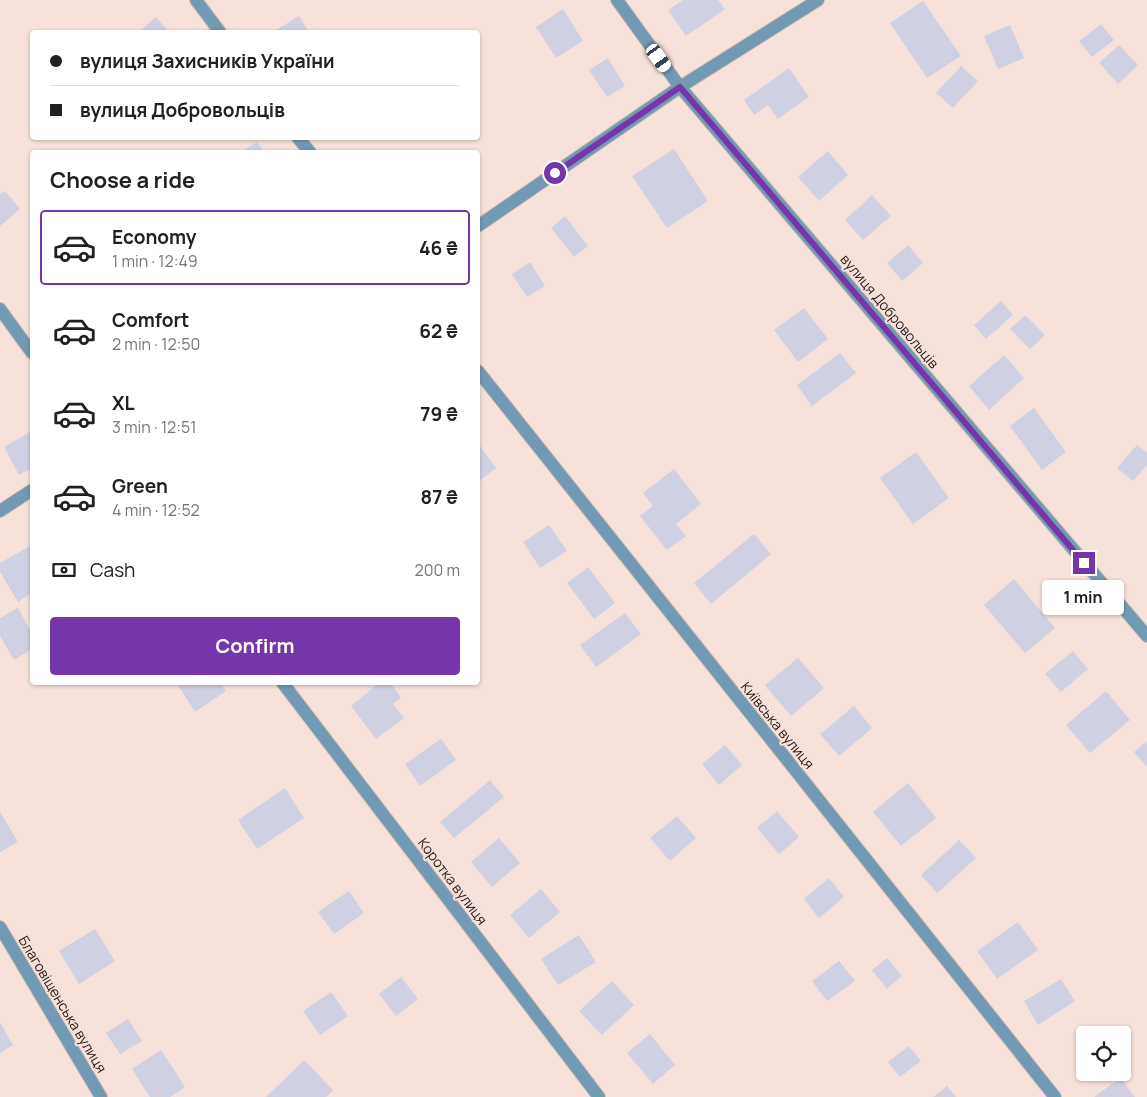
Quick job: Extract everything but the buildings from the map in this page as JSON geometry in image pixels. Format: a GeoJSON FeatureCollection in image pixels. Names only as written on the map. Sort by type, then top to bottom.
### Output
{"type":"FeatureCollection","features":[{"type":"Feature","properties":{"kind":"street"},"geometry":{"type":"LineString","coordinates":[[196,0],[218,30]]}},
{"type":"Feature","properties":{"kind":"street","name":"вулиця Добровольців"},"geometry":{"type":"LineString","coordinates":[[617,0],[680,87],[1147,636]]}},
{"type":"Feature","properties":{"kind":"street"},"geometry":{"type":"LineString","coordinates":[[480,225],[680,87],[818,0]]}},
{"type":"Feature","properties":{"kind":"street"},"geometry":{"type":"LineString","coordinates":[[300,140],[308,150]]}},
{"type":"Feature","properties":{"kind":"street"},"geometry":{"type":"LineString","coordinates":[[0,309],[30,350]]}},
{"type":"Feature","properties":{"kind":"street","name":"Київська вулиця"},"geometry":{"type":"LineString","coordinates":[[480,374],[1055,1097]]}},
{"type":"Feature","properties":{"kind":"street"},"geometry":{"type":"LineString","coordinates":[[0,511],[30,491]]}},
{"type":"Feature","properties":{"kind":"street","name":"Коротка вулиця"},"geometry":{"type":"LineString","coordinates":[[284,685],[600,1097]]}},
{"type":"Feature","properties":{"kind":"street","name":"Благовіщенська вулиця"},"geometry":{"type":"LineString","coordinates":[[0,927],[101,1097]]}},
{"type":"Feature","properties":{"kind":"route"},"geometry":{"type":"LineString","coordinates":[[555,173],[680,87],[1084,563]]}}]}
